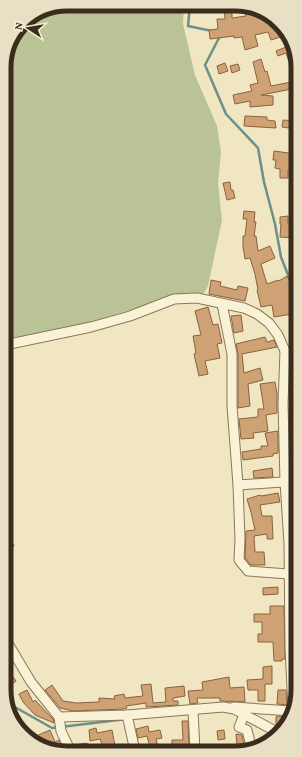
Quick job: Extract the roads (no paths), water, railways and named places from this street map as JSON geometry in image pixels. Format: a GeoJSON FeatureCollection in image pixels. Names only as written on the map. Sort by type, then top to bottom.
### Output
{"type":"FeatureCollection","features":[{"type":"Feature","properties":{"kind":"street"},"geometry":{"type":"LineString","coordinates":[[11,344],[91,327],[130,316],[174,299],[197,298],[244,308],[257,314],[269,323],[278,335],[291,360]]}},
{"type":"Feature","properties":{"kind":"street"},"geometry":{"type":"LineString","coordinates":[[222,304],[232,354],[232,406],[238,485],[240,540],[239,560],[248,572],[289,574]]}},
{"type":"Feature","properties":{"kind":"street"},"geometry":{"type":"LineString","coordinates":[[285,350],[283,404],[285,482],[289,543],[291,668]]}},
{"type":"Feature","properties":{"kind":"street"},"geometry":{"type":"LineString","coordinates":[[238,485],[291,482]]}},
{"type":"Feature","properties":{"kind":"street"},"geometry":{"type":"LineString","coordinates":[[11,648],[31,682],[59,718],[61,731],[68,746]]}},
{"type":"Feature","properties":{"kind":"street"},"geometry":{"type":"LineString","coordinates":[[59,718],[127,715],[222,707],[287,711]]}},
{"type":"Feature","properties":{"kind":"street"},"geometry":{"type":"LineString","coordinates":[[222,707],[234,709],[242,719],[274,730]]}},
{"type":"Feature","properties":{"kind":"street"},"geometry":{"type":"LineString","coordinates":[[193,710],[195,746]]}},
{"type":"Feature","properties":{"kind":"street"},"geometry":{"type":"LineString","coordinates":[[127,715],[134,746]]}},
{"type":"Feature","properties":{"kind":"street"},"geometry":{"type":"LineString","coordinates":[[242,719],[239,727],[247,730],[250,744]]}},
{"type":"Feature","properties":{"kind":"waterway"},"geometry":{"type":"LineString","coordinates":[[189,11],[188,26],[212,31]]}},
{"type":"Feature","properties":{"kind":"waterway"},"geometry":{"type":"LineString","coordinates":[[220,36],[205,65],[226,114],[258,148],[281,257],[291,283]]}},
{"type":"Feature","properties":{"kind":"waterway"},"geometry":{"type":"LineString","coordinates":[[14,706],[52,728],[127,719]]}}]}
